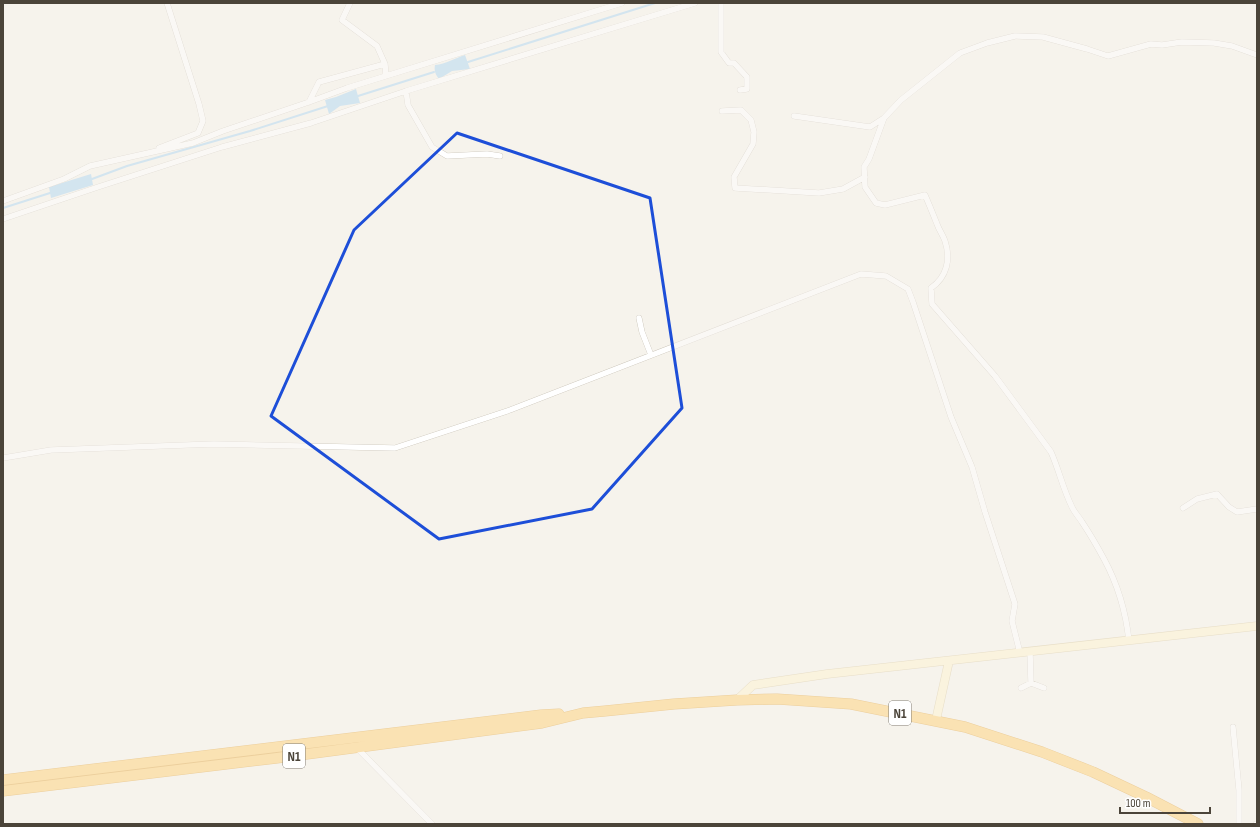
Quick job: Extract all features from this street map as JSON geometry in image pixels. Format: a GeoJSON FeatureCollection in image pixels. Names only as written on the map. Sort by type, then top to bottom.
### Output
{"type":"FeatureCollection","features":[{"type":"Feature","properties":{"kind":"highway","name":"N1"},"geometry":{"type":"LineString","coordinates":[[3,780],[541,715],[583,714],[666,704],[737,700],[784,700],[851,704],[965,727],[1042,752],[1093,772],[1198,824]]}},
{"type":"Feature","properties":{"kind":"highway","name":"N1"},"geometry":{"type":"LineString","coordinates":[[3,791],[542,723],[583,714]]}},
{"type":"Feature","properties":{"kind":"main road"},"geometry":{"type":"LineString","coordinates":[[737,700],[753,685],[827,674],[1257,626]]}},
{"type":"Feature","properties":{"kind":"main road"},"geometry":{"type":"LineString","coordinates":[[936,720],[949,661]]}},
{"type":"Feature","properties":{"kind":"street"},"geometry":{"type":"LineString","coordinates":[[154,151],[164,145],[198,133],[203,120],[167,3]]}},
{"type":"Feature","properties":{"kind":"street"},"geometry":{"type":"LineString","coordinates":[[350,3],[342,20],[377,46],[385,64],[386,76]]}},
{"type":"Feature","properties":{"kind":"street"},"geometry":{"type":"LineString","coordinates":[[3,201],[64,179],[90,166],[193,143],[346,88],[622,3]]}},
{"type":"Feature","properties":{"kind":"street"},"geometry":{"type":"LineString","coordinates":[[3,219],[222,147],[311,123],[406,91],[695,3]]}},
{"type":"Feature","properties":{"kind":"street"},"geometry":{"type":"LineString","coordinates":[[721,3],[721,52],[729,63],[734,63],[746,78],[747,89],[740,90]]}},
{"type":"Feature","properties":{"kind":"street"},"geometry":{"type":"LineString","coordinates":[[794,116],[870,127],[884,118],[902,100],[960,53],[987,43],[1015,36],[1042,37],[1108,56],[1151,44],[1162,45],[1182,42],[1214,43],[1232,46],[1257,55]]}},
{"type":"Feature","properties":{"kind":"street"},"geometry":{"type":"LineString","coordinates":[[310,102],[319,82],[385,64]]}},
{"type":"Feature","properties":{"kind":"street"},"geometry":{"type":"LineString","coordinates":[[406,91],[408,105],[432,147],[447,156],[487,154],[500,156]]}},
{"type":"Feature","properties":{"kind":"street"},"geometry":{"type":"LineString","coordinates":[[722,110],[741,110],[751,120],[754,132],[753,144],[734,177],[735,188],[819,193],[843,189],[865,177]]}},
{"type":"Feature","properties":{"kind":"street"},"geometry":{"type":"LineString","coordinates":[[884,118],[869,159],[864,167],[866,187],[876,203],[885,205],[925,195],[945,241],[948,258],[946,271],[938,283],[931,288],[932,304],[995,376],[1051,452],[1072,508],[1104,559],[1114,580],[1128,629],[1129,641]]}},
{"type":"Feature","properties":{"kind":"street"},"geometry":{"type":"LineString","coordinates":[[198,133],[204,138]]}},
{"type":"Feature","properties":{"kind":"street"},"geometry":{"type":"LineString","coordinates":[[3,458],[51,450],[214,444],[394,448],[510,410],[862,274],[886,276],[908,289],[951,417],[972,467],[1015,604],[1012,621],[1020,653]]}},
{"type":"Feature","properties":{"kind":"street"},"geometry":{"type":"LineString","coordinates":[[639,318],[642,332],[651,355]]}},
{"type":"Feature","properties":{"kind":"street"},"geometry":{"type":"LineString","coordinates":[[1183,508],[1197,499],[1217,494],[1229,507],[1237,512],[1257,509]]}},
{"type":"Feature","properties":{"kind":"street"},"geometry":{"type":"LineString","coordinates":[[1030,652],[1031,682]]}},
{"type":"Feature","properties":{"kind":"street"},"geometry":{"type":"LineString","coordinates":[[1031,682],[1044,688]]}},
{"type":"Feature","properties":{"kind":"street"},"geometry":{"type":"LineString","coordinates":[[1021,688],[1031,682]]}},
{"type":"Feature","properties":{"kind":"street"},"geometry":{"type":"LineString","coordinates":[[1233,727],[1239,790],[1240,824]]}},
{"type":"Feature","properties":{"kind":"street"},"geometry":{"type":"LineString","coordinates":[[356,747],[432,824]]}},
{"type":"Feature","properties":{"kind":"highlighted area"},"geometry":{"type":"Polygon","coordinates":[[[457,133],[650,198],[682,408],[592,509],[439,539],[271,416],[354,230],[457,133]]]}},
{"type":"Feature","properties":{"kind":"water"},"geometry":{"type":"Polygon","coordinates":[[[465,55],[470,69],[452,71],[439,79],[435,72],[435,65],[465,55]]]}},
{"type":"Feature","properties":{"kind":"water"},"geometry":{"type":"Polygon","coordinates":[[[356,89],[360,103],[340,106],[329,114],[325,100],[356,89]]]}},
{"type":"Feature","properties":{"kind":"water"},"geometry":{"type":"Polygon","coordinates":[[[91,174],[93,185],[51,198],[49,187],[91,174]]]}},
{"type":"Feature","properties":{"kind":"waterway"},"geometry":{"type":"LineString","coordinates":[[468,62],[655,3]]}},
{"type":"Feature","properties":{"kind":"waterway"},"geometry":{"type":"LineString","coordinates":[[358,96],[434,72]]}},
{"type":"Feature","properties":{"kind":"waterway"},"geometry":{"type":"LineString","coordinates":[[92,179],[127,166],[250,131],[328,106]]}},
{"type":"Feature","properties":{"kind":"waterway"},"geometry":{"type":"LineString","coordinates":[[3,208],[50,193]]}}]}
